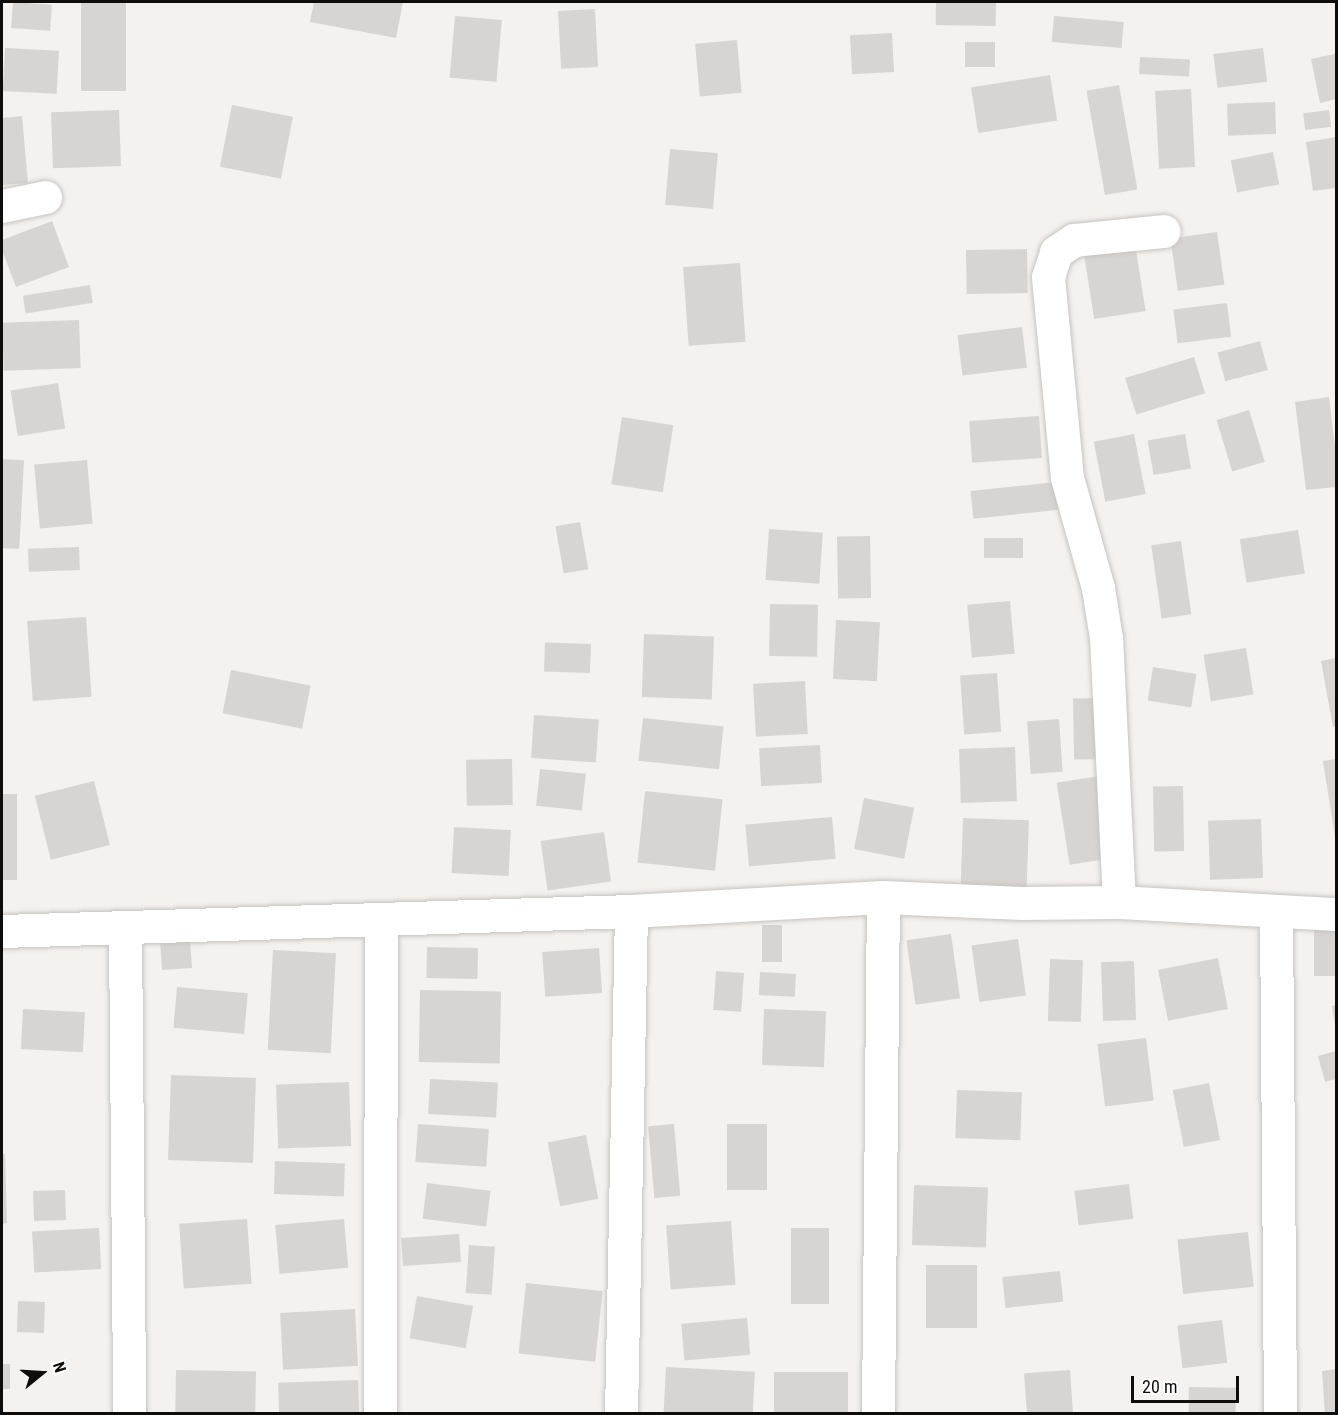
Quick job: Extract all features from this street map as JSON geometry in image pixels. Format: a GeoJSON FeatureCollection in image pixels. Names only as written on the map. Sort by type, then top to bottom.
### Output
{"type":"FeatureCollection","features":[{"type":"Feature","properties":{"kind":"street"},"geometry":{"type":"LineString","coordinates":[[2,206],[45,197]]}},
{"type":"Feature","properties":{"kind":"street"},"geometry":{"type":"LineString","coordinates":[[1119,902],[1106,638],[1098,588],[1067,478],[1048,277],[1056,252],[1074,240],[1164,231]]}},
{"type":"Feature","properties":{"kind":"street"},"geometry":{"type":"LineString","coordinates":[[879,1413],[883,897]]}},
{"type":"Feature","properties":{"kind":"street"},"geometry":{"type":"LineString","coordinates":[[2,931],[125,929],[631,911],[883,897],[1022,903],[1119,902],[1276,913],[1336,914]]}},
{"type":"Feature","properties":{"kind":"street"},"geometry":{"type":"LineString","coordinates":[[621,1413],[631,911]]}},
{"type":"Feature","properties":{"kind":"street"},"geometry":{"type":"LineString","coordinates":[[1276,913],[1280,1413]]}},
{"type":"Feature","properties":{"kind":"street"},"geometry":{"type":"LineString","coordinates":[[380,1413],[381,920]]}},
{"type":"Feature","properties":{"kind":"street"},"geometry":{"type":"LineString","coordinates":[[125,929],[129,1413]]}},
{"type":"Feature","properties":{"kind":"building"},"geometry":{"type":"Polygon","coordinates":[[[13,2],[52,5],[50,31],[11,28],[13,2]]]}},
{"type":"Feature","properties":{"kind":"building"},"geometry":{"type":"Polygon","coordinates":[[[81,2],[126,2],[126,91],[81,91],[81,2]]]}},
{"type":"Feature","properties":{"kind":"building"},"geometry":{"type":"Polygon","coordinates":[[[314,2],[403,2],[396,38],[310,22],[314,2]]]}},
{"type":"Feature","properties":{"kind":"building"},"geometry":{"type":"Polygon","coordinates":[[[936,2],[996,3],[996,26],[936,25],[936,2]]]}},
{"type":"Feature","properties":{"kind":"building"},"geometry":{"type":"Polygon","coordinates":[[[595,9],[598,67],[561,69],[558,11],[595,9]]]}},
{"type":"Feature","properties":{"kind":"building"},"geometry":{"type":"Polygon","coordinates":[[[455,16],[502,20],[496,82],[450,78],[455,16]]]}},
{"type":"Feature","properties":{"kind":"building"},"geometry":{"type":"Polygon","coordinates":[[[1054,16],[1124,22],[1121,48],[1052,42],[1054,16]]]}},
{"type":"Feature","properties":{"kind":"building"},"geometry":{"type":"Polygon","coordinates":[[[892,33],[894,72],[852,74],[850,35],[892,33]]]}},
{"type":"Feature","properties":{"kind":"building"},"geometry":{"type":"Polygon","coordinates":[[[737,40],[742,93],[700,96],[695,44],[737,40]]]}},
{"type":"Feature","properties":{"kind":"building"},"geometry":{"type":"Polygon","coordinates":[[[965,42],[995,42],[995,67],[965,67],[965,42]]]}},
{"type":"Feature","properties":{"kind":"building"},"geometry":{"type":"Polygon","coordinates":[[[5,48],[59,51],[57,94],[3,91],[5,48]]]}},
{"type":"Feature","properties":{"kind":"building"},"geometry":{"type":"Polygon","coordinates":[[[1263,48],[1267,82],[1218,88],[1213,54],[1263,48]]]}},
{"type":"Feature","properties":{"kind":"building"},"geometry":{"type":"Polygon","coordinates":[[[1335,54],[1336,99],[1320,103],[1311,59],[1335,54]]]}},
{"type":"Feature","properties":{"kind":"building"},"geometry":{"type":"Polygon","coordinates":[[[1140,57],[1190,60],[1189,77],[1139,74],[1140,57]]]}},
{"type":"Feature","properties":{"kind":"building"},"geometry":{"type":"Polygon","coordinates":[[[1050,75],[1057,120],[978,133],[971,88],[1050,75]]]}},
{"type":"Feature","properties":{"kind":"building"},"geometry":{"type":"Polygon","coordinates":[[[1119,85],[1137,189],[1105,195],[1087,91],[1119,85]]]}},
{"type":"Feature","properties":{"kind":"building"},"geometry":{"type":"Polygon","coordinates":[[[1191,89],[1195,167],[1159,169],[1155,91],[1191,89]]]}},
{"type":"Feature","properties":{"kind":"building"},"geometry":{"type":"Polygon","coordinates":[[[1275,102],[1276,134],[1228,136],[1227,104],[1275,102]]]}},
{"type":"Feature","properties":{"kind":"building"},"geometry":{"type":"Polygon","coordinates":[[[232,105],[293,117],[281,179],[220,167],[232,105]]]}},
{"type":"Feature","properties":{"kind":"building"},"geometry":{"type":"Polygon","coordinates":[[[119,110],[121,166],[53,168],[51,112],[119,110]]]}},
{"type":"Feature","properties":{"kind":"building"},"geometry":{"type":"Polygon","coordinates":[[[1329,110],[1331,127],[1305,130],[1303,113],[1329,110]]]}},
{"type":"Feature","properties":{"kind":"building"},"geometry":{"type":"Polygon","coordinates":[[[22,116],[28,183],[2,185],[2,118],[22,116]]]}},
{"type":"Feature","properties":{"kind":"building"},"geometry":{"type":"Polygon","coordinates":[[[1336,137],[1336,188],[1313,191],[1306,142],[1336,137]]]}},
{"type":"Feature","properties":{"kind":"building"},"geometry":{"type":"Polygon","coordinates":[[[670,149],[718,153],[713,209],[665,205],[670,149]]]}},
{"type":"Feature","properties":{"kind":"building"},"geometry":{"type":"Polygon","coordinates":[[[1273,152],[1279,184],[1237,193],[1231,160],[1273,152]]]}},
{"type":"Feature","properties":{"kind":"building"},"geometry":{"type":"Polygon","coordinates":[[[52,221],[69,267],[16,287],[2,250],[2,240],[52,221]]]}},
{"type":"Feature","properties":{"kind":"building"},"geometry":{"type":"Polygon","coordinates":[[[1132,225],[1146,311],[1094,319],[1081,233],[1132,225]]]}},
{"type":"Feature","properties":{"kind":"building"},"geometry":{"type":"Polygon","coordinates":[[[1217,232],[1224,284],[1178,291],[1170,239],[1217,232]]]}},
{"type":"Feature","properties":{"kind":"building"},"geometry":{"type":"Polygon","coordinates":[[[1027,249],[1028,293],[967,294],[966,250],[1027,249]]]}},
{"type":"Feature","properties":{"kind":"building"},"geometry":{"type":"Polygon","coordinates":[[[740,263],[746,342],[689,346],[683,267],[740,263]]]}},
{"type":"Feature","properties":{"kind":"building"},"geometry":{"type":"Polygon","coordinates":[[[90,285],[93,303],[26,313],[23,296],[90,285]]]}},
{"type":"Feature","properties":{"kind":"building"},"geometry":{"type":"Polygon","coordinates":[[[1227,303],[1231,337],[1178,343],[1173,310],[1227,303]]]}},
{"type":"Feature","properties":{"kind":"building"},"geometry":{"type":"Polygon","coordinates":[[[79,320],[81,368],[4,371],[2,323],[79,320]]]}},
{"type":"Feature","properties":{"kind":"building"},"geometry":{"type":"Polygon","coordinates":[[[1022,327],[1027,368],[962,376],[957,335],[1022,327]]]}},
{"type":"Feature","properties":{"kind":"building"},"geometry":{"type":"Polygon","coordinates":[[[1260,341],[1268,370],[1225,381],[1217,352],[1260,341]]]}},
{"type":"Feature","properties":{"kind":"building"},"geometry":{"type":"Polygon","coordinates":[[[1194,357],[1205,393],[1136,414],[1125,378],[1194,357]]]}},
{"type":"Feature","properties":{"kind":"building"},"geometry":{"type":"Polygon","coordinates":[[[58,383],[65,428],[18,436],[11,391],[58,383]]]}},
{"type":"Feature","properties":{"kind":"building"},"geometry":{"type":"Polygon","coordinates":[[[1329,397],[1336,456],[1336,487],[1306,490],[1295,402],[1329,397]]]}},
{"type":"Feature","properties":{"kind":"building"},"geometry":{"type":"Polygon","coordinates":[[[1249,410],[1265,462],[1232,472],[1216,420],[1249,410]]]}},
{"type":"Feature","properties":{"kind":"building"},"geometry":{"type":"Polygon","coordinates":[[[1039,416],[1042,458],[972,463],[969,421],[1039,416]]]}},
{"type":"Feature","properties":{"kind":"building"},"geometry":{"type":"Polygon","coordinates":[[[622,417],[673,425],[663,492],[611,484],[622,417]]]}},
{"type":"Feature","properties":{"kind":"building"},"geometry":{"type":"Polygon","coordinates":[[[1134,434],[1146,494],[1105,502],[1094,442],[1134,434]]]}},
{"type":"Feature","properties":{"kind":"building"},"geometry":{"type":"Polygon","coordinates":[[[1185,434],[1191,468],[1154,475],[1148,441],[1185,434]]]}},
{"type":"Feature","properties":{"kind":"building"},"geometry":{"type":"Polygon","coordinates":[[[2,459],[24,460],[19,549],[2,548],[2,459]]]}},
{"type":"Feature","properties":{"kind":"building"},"geometry":{"type":"Polygon","coordinates":[[[87,460],[93,524],[40,528],[34,465],[87,460]]]}},
{"type":"Feature","properties":{"kind":"building"},"geometry":{"type":"Polygon","coordinates":[[[1056,482],[1059,510],[973,519],[970,491],[1056,482]]]}},
{"type":"Feature","properties":{"kind":"building"},"geometry":{"type":"Polygon","coordinates":[[[580,522],[588,569],[564,574],[555,526],[580,522]]]}},
{"type":"Feature","properties":{"kind":"building"},"geometry":{"type":"Polygon","coordinates":[[[769,529],[823,533],[819,584],[765,580],[769,529]]]}},
{"type":"Feature","properties":{"kind":"building"},"geometry":{"type":"Polygon","coordinates":[[[1298,530],[1305,573],[1247,583],[1240,539],[1298,530]]]}},
{"type":"Feature","properties":{"kind":"building"},"geometry":{"type":"Polygon","coordinates":[[[870,536],[871,598],[838,599],[837,537],[870,536]]]}},
{"type":"Feature","properties":{"kind":"building"},"geometry":{"type":"Polygon","coordinates":[[[984,538],[1023,538],[1023,558],[984,558],[984,538]]]}},
{"type":"Feature","properties":{"kind":"building"},"geometry":{"type":"Polygon","coordinates":[[[1181,541],[1191,614],[1162,618],[1151,545],[1181,541]]]}},
{"type":"Feature","properties":{"kind":"building"},"geometry":{"type":"Polygon","coordinates":[[[79,547],[80,570],[29,572],[28,549],[79,547]]]}},
{"type":"Feature","properties":{"kind":"building"},"geometry":{"type":"Polygon","coordinates":[[[1010,601],[1015,654],[972,658],[967,605],[1010,601]]]}},
{"type":"Feature","properties":{"kind":"building"},"geometry":{"type":"Polygon","coordinates":[[[770,604],[818,605],[817,657],[769,656],[770,604]]]}},
{"type":"Feature","properties":{"kind":"building"},"geometry":{"type":"Polygon","coordinates":[[[86,617],[92,697],[33,701],[27,621],[86,617]]]}},
{"type":"Feature","properties":{"kind":"building"},"geometry":{"type":"Polygon","coordinates":[[[836,620],[880,622],[877,681],[833,679],[836,620]]]}},
{"type":"Feature","properties":{"kind":"building"},"geometry":{"type":"Polygon","coordinates":[[[644,634],[714,636],[712,699],[642,697],[644,634]]]}},
{"type":"Feature","properties":{"kind":"building"},"geometry":{"type":"Polygon","coordinates":[[[545,642],[591,644],[590,673],[544,671],[545,642]]]}},
{"type":"Feature","properties":{"kind":"building"},"geometry":{"type":"Polygon","coordinates":[[[1246,648],[1253,694],[1211,701],[1204,655],[1246,648]]]}},
{"type":"Feature","properties":{"kind":"building"},"geometry":{"type":"Polygon","coordinates":[[[1336,658],[1336,726],[1333,727],[1321,661],[1336,658]]]}},
{"type":"Feature","properties":{"kind":"building"},"geometry":{"type":"Polygon","coordinates":[[[1153,667],[1196,674],[1191,707],[1148,701],[1153,667]]]}},
{"type":"Feature","properties":{"kind":"building"},"geometry":{"type":"Polygon","coordinates":[[[231,670],[311,685],[302,729],[223,713],[231,670]]]}},
{"type":"Feature","properties":{"kind":"building"},"geometry":{"type":"Polygon","coordinates":[[[997,673],[1001,732],[964,734],[960,676],[997,673]]]}},
{"type":"Feature","properties":{"kind":"building"},"geometry":{"type":"Polygon","coordinates":[[[805,681],[808,734],[756,737],[753,684],[805,681]]]}},
{"type":"Feature","properties":{"kind":"building"},"geometry":{"type":"Polygon","coordinates":[[[1108,698],[1109,759],[1074,760],[1073,699],[1108,698]]]}},
{"type":"Feature","properties":{"kind":"building"},"geometry":{"type":"Polygon","coordinates":[[[534,715],[599,720],[596,762],[531,758],[534,715]]]}},
{"type":"Feature","properties":{"kind":"building"},"geometry":{"type":"Polygon","coordinates":[[[643,718],[724,726],[719,769],[639,761],[643,718]]]}},
{"type":"Feature","properties":{"kind":"building"},"geometry":{"type":"Polygon","coordinates":[[[1059,719],[1063,772],[1031,774],[1027,721],[1059,719]]]}},
{"type":"Feature","properties":{"kind":"building"},"geometry":{"type":"Polygon","coordinates":[[[820,745],[822,783],[761,786],[759,748],[820,745]]]}},
{"type":"Feature","properties":{"kind":"building"},"geometry":{"type":"Polygon","coordinates":[[[1015,747],[1017,801],[961,803],[959,749],[1015,747]]]}},
{"type":"Feature","properties":{"kind":"building"},"geometry":{"type":"Polygon","coordinates":[[[512,759],[513,805],[467,806],[466,760],[512,759]]]}},
{"type":"Feature","properties":{"kind":"building"},"geometry":{"type":"Polygon","coordinates":[[[1336,759],[1336,837],[1335,837],[1323,761],[1336,759]]]}},
{"type":"Feature","properties":{"kind":"building"},"geometry":{"type":"Polygon","coordinates":[[[540,769],[586,774],[582,811],[536,806],[540,769]]]}},
{"type":"Feature","properties":{"kind":"building"},"geometry":{"type":"Polygon","coordinates":[[[1106,775],[1119,857],[1070,865],[1057,783],[1106,775]]]}},
{"type":"Feature","properties":{"kind":"building"},"geometry":{"type":"Polygon","coordinates":[[[94,781],[110,845],[51,860],[35,796],[94,781]]]}},
{"type":"Feature","properties":{"kind":"building"},"geometry":{"type":"Polygon","coordinates":[[[1183,786],[1184,851],[1154,852],[1153,787],[1183,786]]]}},
{"type":"Feature","properties":{"kind":"building"},"geometry":{"type":"Polygon","coordinates":[[[645,791],[723,799],[715,871],[637,863],[645,791]]]}},
{"type":"Feature","properties":{"kind":"building"},"geometry":{"type":"Polygon","coordinates":[[[2,794],[17,794],[17,880],[2,880],[2,794]]]}},
{"type":"Feature","properties":{"kind":"building"},"geometry":{"type":"Polygon","coordinates":[[[864,798],[914,808],[904,859],[854,849],[864,798]]]}},
{"type":"Feature","properties":{"kind":"building"},"geometry":{"type":"Polygon","coordinates":[[[832,817],[836,859],[749,866],[745,825],[832,817]]]}},
{"type":"Feature","properties":{"kind":"building"},"geometry":{"type":"Polygon","coordinates":[[[963,818],[1029,820],[1027,888],[961,886],[963,818]]]}},
{"type":"Feature","properties":{"kind":"building"},"geometry":{"type":"Polygon","coordinates":[[[1261,819],[1263,878],[1210,880],[1208,821],[1261,819]]]}},
{"type":"Feature","properties":{"kind":"building"},"geometry":{"type":"Polygon","coordinates":[[[454,827],[511,830],[509,876],[452,873],[454,827]]]}},
{"type":"Feature","properties":{"kind":"building"},"geometry":{"type":"Polygon","coordinates":[[[604,832],[611,882],[548,890],[541,841],[604,832]]]}},
{"type":"Feature","properties":{"kind":"building"},"geometry":{"type":"Polygon","coordinates":[[[762,925],[782,925],[782,962],[762,962],[762,925]]]}},
{"type":"Feature","properties":{"kind":"building"},"geometry":{"type":"Polygon","coordinates":[[[1314,926],[1336,926],[1336,976],[1314,976],[1314,926]]]}},
{"type":"Feature","properties":{"kind":"building"},"geometry":{"type":"Polygon","coordinates":[[[951,934],[960,998],[915,1005],[906,940],[951,934]]]}},
{"type":"Feature","properties":{"kind":"building"},"geometry":{"type":"Polygon","coordinates":[[[190,939],[192,968],[162,970],[160,941],[190,939]]]}},
{"type":"Feature","properties":{"kind":"building"},"geometry":{"type":"Polygon","coordinates":[[[1018,939],[1026,995],[979,1002],[971,946],[1018,939]]]}},
{"type":"Feature","properties":{"kind":"building"},"geometry":{"type":"Polygon","coordinates":[[[427,947],[478,948],[477,979],[426,978],[427,947]]]}},
{"type":"Feature","properties":{"kind":"building"},"geometry":{"type":"Polygon","coordinates":[[[599,948],[602,993],[545,997],[542,952],[599,948]]]}},
{"type":"Feature","properties":{"kind":"building"},"geometry":{"type":"Polygon","coordinates":[[[273,950],[336,953],[331,1053],[268,1050],[273,950]]]}},
{"type":"Feature","properties":{"kind":"building"},"geometry":{"type":"Polygon","coordinates":[[[1218,958],[1228,1009],[1168,1021],[1158,970],[1218,958]]]}},
{"type":"Feature","properties":{"kind":"building"},"geometry":{"type":"Polygon","coordinates":[[[1050,959],[1083,960],[1081,1022],[1048,1021],[1050,959]]]}},
{"type":"Feature","properties":{"kind":"building"},"geometry":{"type":"Polygon","coordinates":[[[1134,961],[1136,1020],[1103,1021],[1101,962],[1134,961]]]}},
{"type":"Feature","properties":{"kind":"building"},"geometry":{"type":"Polygon","coordinates":[[[716,971],[744,973],[741,1012],[713,1010],[716,971]]]}},
{"type":"Feature","properties":{"kind":"building"},"geometry":{"type":"Polygon","coordinates":[[[760,972],[796,974],[795,997],[759,995],[760,972]]]}},
{"type":"Feature","properties":{"kind":"building"},"geometry":{"type":"Polygon","coordinates":[[[177,987],[248,993],[244,1034],[173,1028],[177,987]]]}},
{"type":"Feature","properties":{"kind":"building"},"geometry":{"type":"Polygon","coordinates":[[[420,990],[501,991],[500,1063],[419,1062],[420,990]]]}},
{"type":"Feature","properties":{"kind":"building"},"geometry":{"type":"Polygon","coordinates":[[[1336,1005],[1336,1024],[1335,1025],[1332,1006],[1336,1005]]]}},
{"type":"Feature","properties":{"kind":"building"},"geometry":{"type":"Polygon","coordinates":[[[23,1009],[85,1012],[83,1052],[21,1049],[23,1009]]]}},
{"type":"Feature","properties":{"kind":"building"},"geometry":{"type":"Polygon","coordinates":[[[764,1009],[826,1011],[824,1067],[762,1065],[764,1009]]]}},
{"type":"Feature","properties":{"kind":"building"},"geometry":{"type":"Polygon","coordinates":[[[1146,1038],[1154,1101],[1105,1107],[1097,1044],[1146,1038]]]}},
{"type":"Feature","properties":{"kind":"building"},"geometry":{"type":"Polygon","coordinates":[[[1336,1051],[1336,1079],[1325,1082],[1318,1056],[1336,1051]]]}},
{"type":"Feature","properties":{"kind":"building"},"geometry":{"type":"Polygon","coordinates":[[[171,1075],[256,1078],[253,1163],[168,1160],[171,1075]]]}},
{"type":"Feature","properties":{"kind":"building"},"geometry":{"type":"Polygon","coordinates":[[[430,1079],[498,1083],[496,1118],[428,1114],[430,1079]]]}},
{"type":"Feature","properties":{"kind":"building"},"geometry":{"type":"Polygon","coordinates":[[[349,1082],[351,1146],[278,1149],[276,1085],[349,1082]]]}},
{"type":"Feature","properties":{"kind":"building"},"geometry":{"type":"Polygon","coordinates":[[[1209,1083],[1220,1140],[1184,1147],[1173,1090],[1209,1083]]]}},
{"type":"Feature","properties":{"kind":"building"},"geometry":{"type":"Polygon","coordinates":[[[957,1090],[1022,1092],[1020,1140],[955,1138],[957,1090]]]}},
{"type":"Feature","properties":{"kind":"building"},"geometry":{"type":"Polygon","coordinates":[[[418,1124],[489,1129],[486,1167],[415,1162],[418,1124]]]}},
{"type":"Feature","properties":{"kind":"building"},"geometry":{"type":"Polygon","coordinates":[[[674,1124],[680,1196],[654,1198],[648,1126],[674,1124]]]}},
{"type":"Feature","properties":{"kind":"building"},"geometry":{"type":"Polygon","coordinates":[[[727,1124],[767,1124],[767,1190],[727,1190],[727,1124]]]}},
{"type":"Feature","properties":{"kind":"building"},"geometry":{"type":"Polygon","coordinates":[[[586,1135],[598,1199],[560,1206],[548,1142],[586,1135]]]}},
{"type":"Feature","properties":{"kind":"building"},"geometry":{"type":"Polygon","coordinates":[[[2,1154],[5,1154],[7,1223],[2,1224],[2,1154]]]}},
{"type":"Feature","properties":{"kind":"building"},"geometry":{"type":"Polygon","coordinates":[[[275,1161],[345,1163],[344,1196],[274,1194],[275,1161]]]}},
{"type":"Feature","properties":{"kind":"building"},"geometry":{"type":"Polygon","coordinates":[[[427,1183],[491,1191],[486,1227],[423,1219],[427,1183]]]}},
{"type":"Feature","properties":{"kind":"building"},"geometry":{"type":"Polygon","coordinates":[[[1129,1184],[1133,1219],[1079,1225],[1074,1191],[1129,1184]]]}},
{"type":"Feature","properties":{"kind":"building"},"geometry":{"type":"Polygon","coordinates":[[[914,1185],[988,1188],[986,1248],[912,1245],[914,1185]]]}},
{"type":"Feature","properties":{"kind":"building"},"geometry":{"type":"Polygon","coordinates":[[[65,1190],[66,1220],[34,1221],[33,1191],[65,1190]]]}},
{"type":"Feature","properties":{"kind":"building"},"geometry":{"type":"Polygon","coordinates":[[[247,1219],[252,1284],[184,1289],[179,1224],[247,1219]]]}},
{"type":"Feature","properties":{"kind":"building"},"geometry":{"type":"Polygon","coordinates":[[[344,1219],[348,1268],[280,1274],[275,1225],[344,1219]]]}},
{"type":"Feature","properties":{"kind":"building"},"geometry":{"type":"Polygon","coordinates":[[[731,1221],[735,1285],[671,1289],[666,1226],[731,1221]]]}},
{"type":"Feature","properties":{"kind":"building"},"geometry":{"type":"Polygon","coordinates":[[[99,1228],[101,1269],[34,1272],[32,1232],[99,1228]]]}},
{"type":"Feature","properties":{"kind":"building"},"geometry":{"type":"Polygon","coordinates":[[[791,1228],[829,1228],[829,1304],[791,1304],[791,1228]]]}},
{"type":"Feature","properties":{"kind":"building"},"geometry":{"type":"Polygon","coordinates":[[[1248,1232],[1254,1287],[1183,1294],[1177,1239],[1248,1232]]]}},
{"type":"Feature","properties":{"kind":"building"},"geometry":{"type":"Polygon","coordinates":[[[459,1234],[461,1262],[403,1266],[401,1238],[459,1234]]]}},
{"type":"Feature","properties":{"kind":"building"},"geometry":{"type":"Polygon","coordinates":[[[469,1245],[495,1247],[492,1295],[466,1293],[469,1245]]]}},
{"type":"Feature","properties":{"kind":"building"},"geometry":{"type":"Polygon","coordinates":[[[926,1265],[977,1265],[977,1328],[926,1328],[926,1265]]]}},
{"type":"Feature","properties":{"kind":"building"},"geometry":{"type":"Polygon","coordinates":[[[1060,1271],[1063,1302],[1006,1308],[1002,1277],[1060,1271]]]}},
{"type":"Feature","properties":{"kind":"building"},"geometry":{"type":"Polygon","coordinates":[[[526,1283],[603,1291],[595,1362],[519,1354],[526,1283]]]}},
{"type":"Feature","properties":{"kind":"building"},"geometry":{"type":"Polygon","coordinates":[[[417,1296],[473,1306],[466,1348],[410,1338],[417,1296]]]}},
{"type":"Feature","properties":{"kind":"building"},"geometry":{"type":"Polygon","coordinates":[[[18,1301],[45,1302],[44,1333],[17,1332],[18,1301]]]}},
{"type":"Feature","properties":{"kind":"building"},"geometry":{"type":"Polygon","coordinates":[[[355,1309],[358,1366],[283,1370],[280,1313],[355,1309]]]}},
{"type":"Feature","properties":{"kind":"building"},"geometry":{"type":"Polygon","coordinates":[[[747,1318],[750,1355],[684,1361],[681,1324],[747,1318]]]}},
{"type":"Feature","properties":{"kind":"building"},"geometry":{"type":"Polygon","coordinates":[[[1222,1320],[1227,1363],[1183,1368],[1177,1325],[1222,1320]]]}},
{"type":"Feature","properties":{"kind":"building"},"geometry":{"type":"Polygon","coordinates":[[[2,1364],[10,1364],[10,1389],[2,1389],[2,1364]]]}},
{"type":"Feature","properties":{"kind":"building"},"geometry":{"type":"Polygon","coordinates":[[[666,1367],[755,1372],[753,1414],[664,1414],[666,1367]]]}},
{"type":"Feature","properties":{"kind":"building"},"geometry":{"type":"Polygon","coordinates":[[[1336,1369],[1336,1414],[1325,1414],[1322,1371],[1336,1369]]]}},
{"type":"Feature","properties":{"kind":"building"},"geometry":{"type":"Polygon","coordinates":[[[176,1370],[256,1371],[255,1414],[175,1414],[176,1370]]]}},
{"type":"Feature","properties":{"kind":"building"},"geometry":{"type":"Polygon","coordinates":[[[1070,1370],[1073,1414],[1027,1414],[1024,1373],[1070,1370]]]}},
{"type":"Feature","properties":{"kind":"building"},"geometry":{"type":"Polygon","coordinates":[[[774,1372],[848,1372],[848,1414],[774,1414],[774,1372]]]}},
{"type":"Feature","properties":{"kind":"building"},"geometry":{"type":"Polygon","coordinates":[[[358,1380],[359,1414],[279,1414],[278,1383],[358,1380]]]}},
{"type":"Feature","properties":{"kind":"building"},"geometry":{"type":"Polygon","coordinates":[[[1189,1387],[1236,1388],[1236,1414],[1189,1414],[1189,1387]]]}}]}
